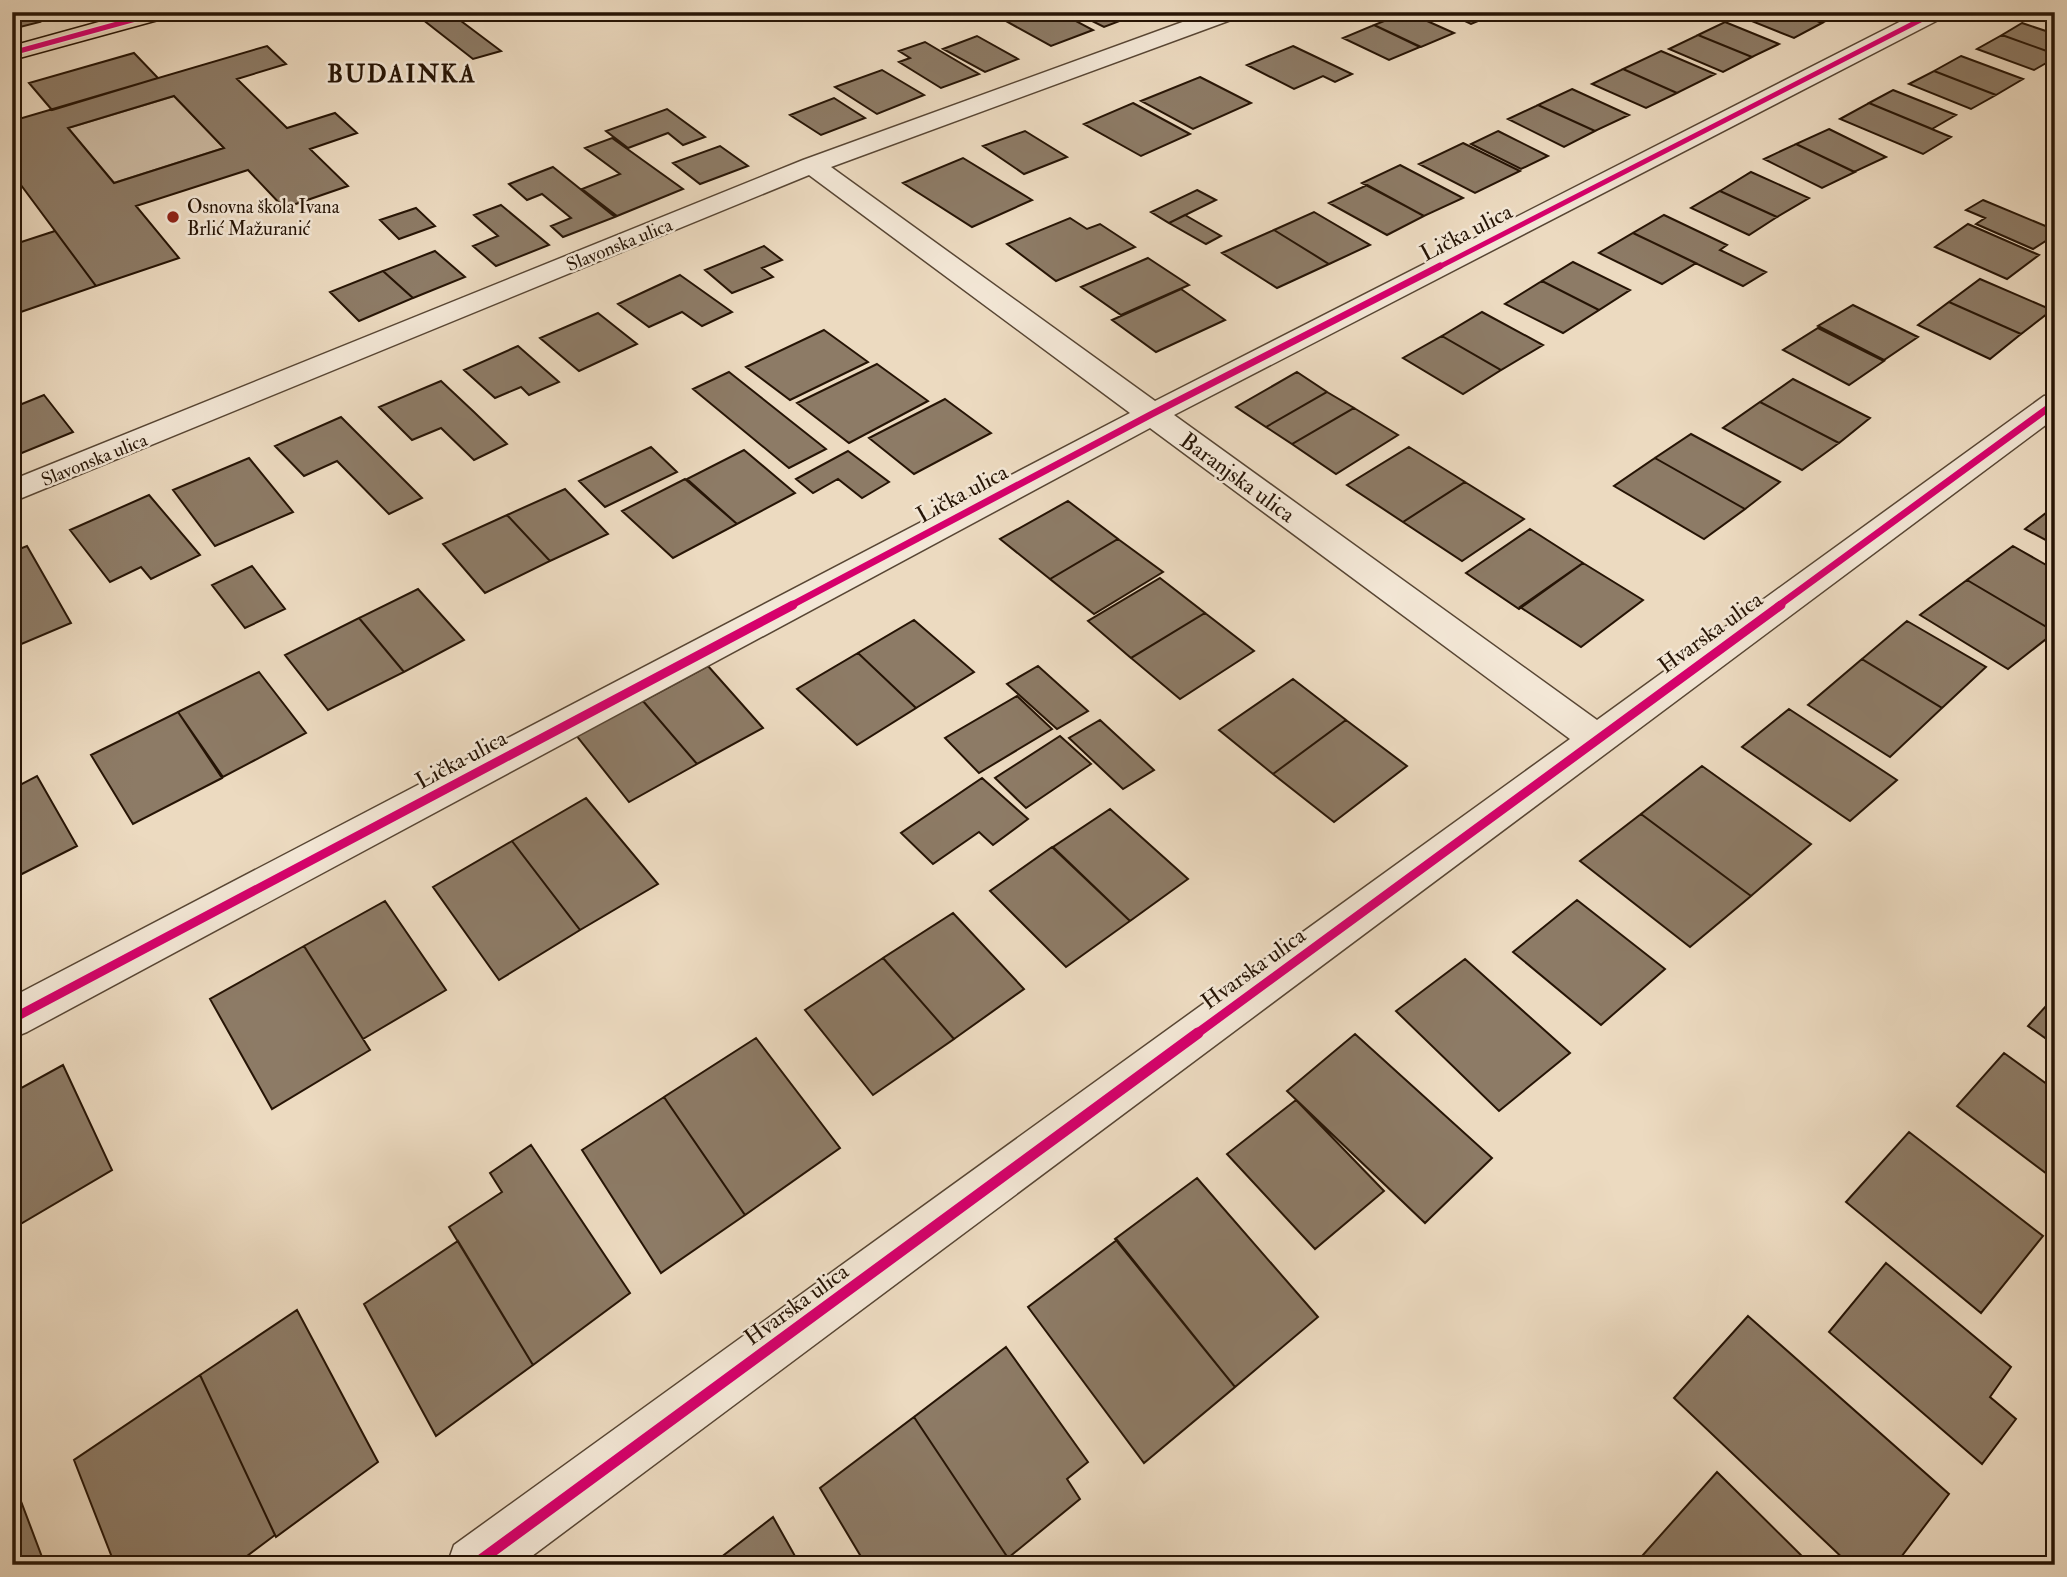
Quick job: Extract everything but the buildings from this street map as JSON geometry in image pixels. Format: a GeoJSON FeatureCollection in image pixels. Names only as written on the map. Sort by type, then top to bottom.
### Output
{"type":"FeatureCollection","features":[{"type":"Feature","properties":{"kind":"main road"},"geometry":{"type":"LineString","coordinates":[[12,53],[161,12]]}},
{"type":"Feature","properties":{"kind":"street","name":"Slavonska ulica"},"geometry":{"type":"LineString","coordinates":[[12,492],[812,165],[1231,12]]}},
{"type":"Feature","properties":{"kind":"street","name":"Lička ulica"},"geometry":{"type":"LineString","coordinates":[[12,1019],[1152,414],[1936,12]]}},
{"type":"Feature","properties":{"kind":"street","name":"Baranjska ulica"},"geometry":{"type":"LineString","coordinates":[[812,165],[1596,739]]}},
{"type":"Feature","properties":{"kind":"street","name":"Hvarska ulica"},"geometry":{"type":"LineString","coordinates":[[474,1565],[2055,403]]}},
{"type":"Feature","properties":{"kind":"shaded area"},"geometry":{"type":"Polygon","coordinates":[[[174,96],[224,148],[114,183],[68,128],[174,96]]]}},
{"type":"Feature","properties":{"kind":"cycle path"},"geometry":{"type":"LineString","coordinates":[[12,53],[161,12]]}},
{"type":"Feature","properties":{"kind":"cycle path"},"geometry":{"type":"LineString","coordinates":[[12,1019],[1152,414],[1936,12]]}},
{"type":"Feature","properties":{"kind":"cycle path"},"geometry":{"type":"LineString","coordinates":[[474,1565],[2055,403]]}},
{"type":"Feature","properties":{"kind":"place","name":"Osnovna škola Ivana Brlić Mažuranić"},"geometry":{"type":"Point","coordinates":[173,217]}},
{"type":"Feature","properties":{"kind":"district","name":"BUDAINKA"},"geometry":{"type":"Point","coordinates":[402,74]}}]}
